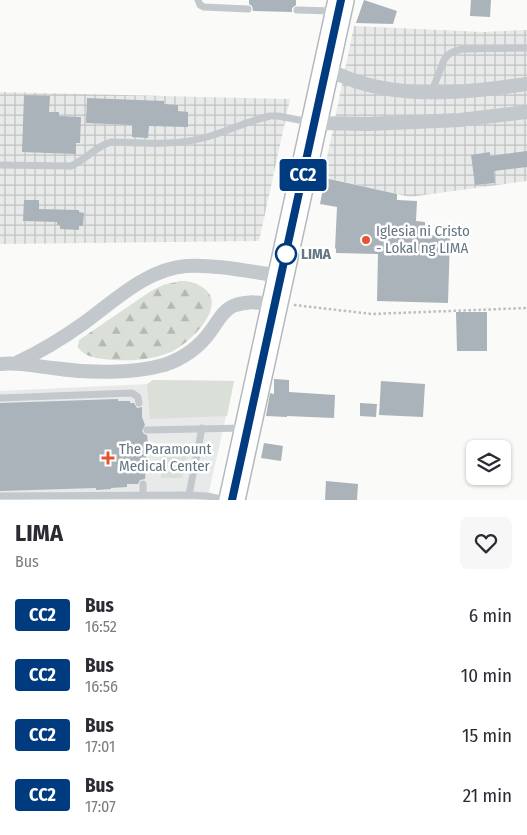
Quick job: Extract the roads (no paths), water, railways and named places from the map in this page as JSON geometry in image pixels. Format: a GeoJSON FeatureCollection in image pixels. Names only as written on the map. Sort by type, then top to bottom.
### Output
{"type":"FeatureCollection","features":[{"type":"Feature","properties":{"kind":"highway"},"geometry":{"type":"LineString","coordinates":[[232,500],[340,6]]}},
{"type":"Feature","properties":{"kind":"street"},"geometry":{"type":"LineString","coordinates":[[326,69],[354,81],[410,91],[483,89],[527,84]]}},
{"type":"Feature","properties":{"kind":"street"},"geometry":{"type":"LineString","coordinates":[[314,122],[368,124],[460,120],[527,112]]}},
{"type":"Feature","properties":{"kind":"street"},"geometry":{"type":"LineString","coordinates":[[18,362],[42,351],[128,290],[172,268],[198,266],[281,276]]}},
{"type":"Feature","properties":{"kind":"street"},"geometry":{"type":"LineString","coordinates":[[0,364],[18,362],[79,371],[140,369],[157,366],[180,358],[197,346],[209,334],[223,314],[232,306],[246,303],[275,304]]}},
{"type":"Feature","properties":{"kind":"lane"},"geometry":{"type":"LineString","coordinates":[[198,0],[200,5],[204,7],[248,8]]}},
{"type":"Feature","properties":{"kind":"lane"},"geometry":{"type":"LineString","coordinates":[[297,10],[340,6]]}},
{"type":"Feature","properties":{"kind":"lane"},"geometry":{"type":"LineString","coordinates":[[432,91],[446,56],[454,51],[462,49],[527,48]]}},
{"type":"Feature","properties":{"kind":"lane"},"geometry":{"type":"LineString","coordinates":[[0,165],[71,166],[85,159],[104,144],[111,142],[189,142],[270,116],[314,122]]}},
{"type":"Feature","properties":{"kind":"lane"},"geometry":{"type":"LineString","coordinates":[[0,398],[132,394],[138,397],[139,402]]}},
{"type":"Feature","properties":{"kind":"lane"},"geometry":{"type":"LineString","coordinates":[[189,495],[202,428]]}},
{"type":"Feature","properties":{"kind":"lane"},"geometry":{"type":"LineString","coordinates":[[147,430],[248,428]]}},
{"type":"Feature","properties":{"kind":"lane"},"geometry":{"type":"LineString","coordinates":[[143,484],[144,495]]}},
{"type":"Feature","properties":{"kind":"lane"},"geometry":{"type":"LineString","coordinates":[[0,496],[189,495],[226,500]]}},
{"type":"Feature","properties":{"kind":"place","name":"Iglesia ni Cristo - Lokal ng LIMA"},"geometry":{"type":"Point","coordinates":[366,240]}},
{"type":"Feature","properties":{"kind":"place","name":"LIMA"},"geometry":{"type":"Point","coordinates":[286,254]}},
{"type":"Feature","properties":{"kind":"place","name":"The Paramount Medical Center"},"geometry":{"type":"Point","coordinates":[108,458]}}]}
